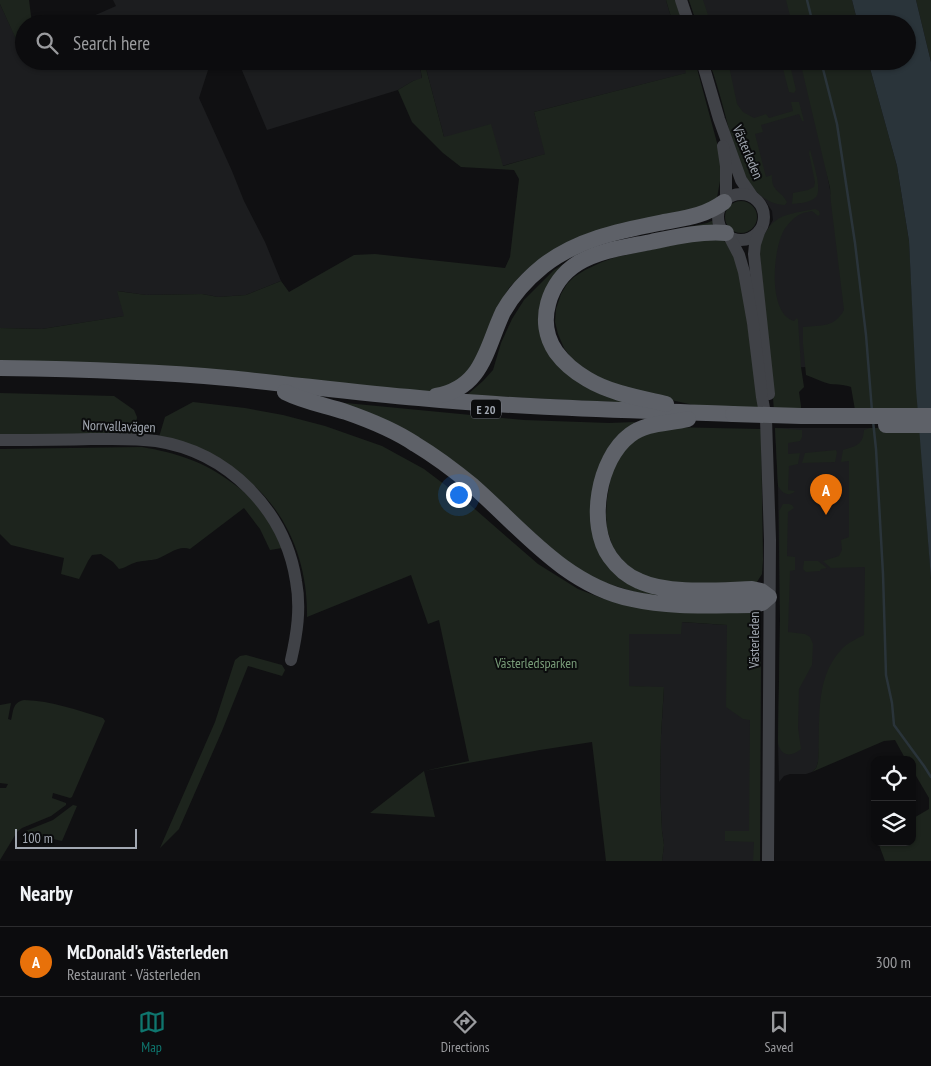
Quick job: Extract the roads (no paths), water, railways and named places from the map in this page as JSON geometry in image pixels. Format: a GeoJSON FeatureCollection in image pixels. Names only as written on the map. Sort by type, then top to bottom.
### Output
{"type":"FeatureCollection","features":[{"type":"Feature","properties":{"kind":"highway","name":"E 20"},"geometry":{"type":"LineString","coordinates":[[420,398],[450,392],[465,384],[471,378],[482,363],[504,310],[515,294],[526,280],[564,251],[592,239],[614,233],[700,215],[713,210],[725,200]]}},
{"type":"Feature","properties":{"kind":"highway","name":"E 20"},"geometry":{"type":"LineString","coordinates":[[691,416],[678,406],[616,391],[578,374],[568,366],[556,351],[547,330],[546,310],[556,284],[566,272],[592,256],[693,234],[718,233],[727,235]]}},
{"type":"Feature","properties":{"kind":"highway","name":"E 20"},"geometry":{"type":"LineString","coordinates":[[0,368],[128,371],[225,378],[420,398],[544,407],[732,418],[886,425],[931,425]]}},
{"type":"Feature","properties":{"kind":"highway","name":"E 20"},"geometry":{"type":"LineString","coordinates":[[0,377],[185,384],[484,409],[691,416]]}},
{"type":"Feature","properties":{"kind":"highway","name":"E 20"},"geometry":{"type":"LineString","coordinates":[[285,392],[299,399],[346,412],[413,442],[474,487],[537,547],[560,565],[590,584],[631,599],[655,603],[753,605],[762,603],[769,597],[761,591],[752,589],[667,589],[639,581],[618,567],[609,556],[604,545],[598,522],[598,503],[603,476],[610,458],[616,449],[640,429],[672,423],[691,416]]}},
{"type":"Feature","properties":{"kind":"highway","name":"E 20"},"geometry":{"type":"LineString","coordinates":[[732,418],[931,416]]}},
{"type":"Feature","properties":{"kind":"main road"},"geometry":{"type":"LineString","coordinates":[[681,0],[686,15]]}},
{"type":"Feature","properties":{"kind":"main road","name":"Västerleden"},"geometry":{"type":"LineString","coordinates":[[705,70],[719,119],[741,180],[752,196]]}},
{"type":"Feature","properties":{"kind":"main road","name":"Västerleden"},"geometry":{"type":"LineString","coordinates":[[719,119],[726,166],[725,200]]}},
{"type":"Feature","properties":{"kind":"main road"},"geometry":{"type":"LineString","coordinates":[[740,194],[752,196],[761,204],[764,212],[764,221],[759,232],[745,239],[737,239],[727,235],[720,227],[718,220],[719,212],[725,200],[740,194]]}},
{"type":"Feature","properties":{"kind":"main road","name":"Västerleden"},"geometry":{"type":"LineString","coordinates":[[759,232],[754,254],[770,396],[766,419]]}},
{"type":"Feature","properties":{"kind":"main road","name":"Västerleden"},"geometry":{"type":"LineString","coordinates":[[727,235],[739,255],[744,272],[766,419],[770,540],[768,861]]}},
{"type":"Feature","properties":{"kind":"main road","name":"Norrvallavägen"},"geometry":{"type":"LineString","coordinates":[[0,440],[123,439],[156,441],[185,448],[203,456],[238,478],[267,509],[290,557],[297,583],[298,609],[297,631],[292,660]]}},
{"type":"Feature","properties":{"kind":"waterway"},"geometry":{"type":"LineString","coordinates":[[807,0],[811,15]]}},
{"type":"Feature","properties":{"kind":"waterway"},"geometry":{"type":"LineString","coordinates":[[823,70],[837,124],[855,243],[866,335],[872,411]]}},
{"type":"Feature","properties":{"kind":"waterway"},"geometry":{"type":"LineString","coordinates":[[873,421],[883,574],[886,675],[892,703],[894,725],[931,777]]}},
{"type":"Feature","properties":{"kind":"place","name":"McDonald's Västerleden"},"geometry":{"type":"Point","coordinates":[826,515]}},
{"type":"Feature","properties":{"kind":"park label","name":"Västerledsparken"},"geometry":{"type":"Point","coordinates":[536,663]}}]}
